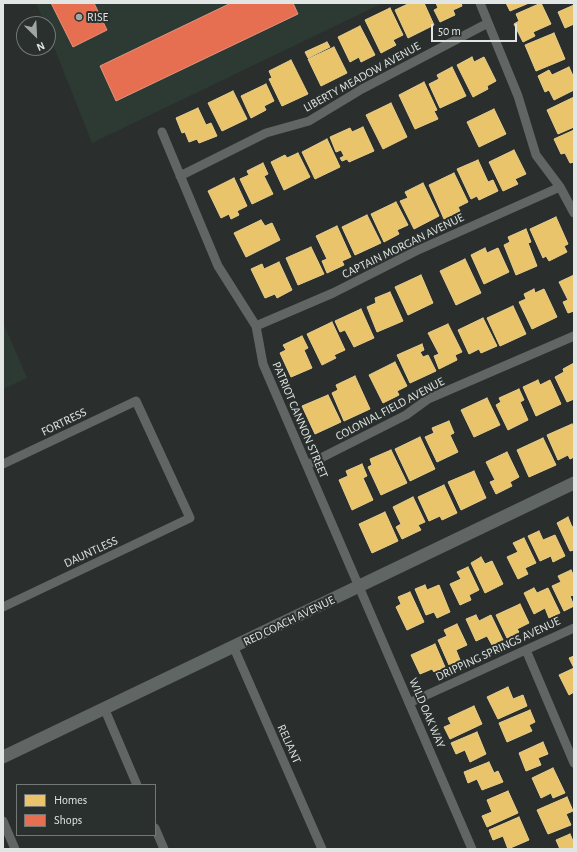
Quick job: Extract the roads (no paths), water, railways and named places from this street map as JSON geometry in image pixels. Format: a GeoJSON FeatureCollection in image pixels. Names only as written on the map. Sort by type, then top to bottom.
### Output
{"type":"FeatureCollection","features":[{"type":"Feature","properties":{"kind":"street"},"geometry":{"type":"LineString","coordinates":[[480,3],[518,96],[536,155],[560,187],[574,213]]}},
{"type":"Feature","properties":{"kind":"street","name":"LIBERTY MEADOW AVENUE"},"geometry":{"type":"LineString","coordinates":[[180,176],[266,133],[309,121],[362,89],[488,23]]}},
{"type":"Feature","properties":{"kind":"street","name":"PATRIOT CANNON STREET"},"geometry":{"type":"LineString","coordinates":[[162,132],[218,266],[256,326],[263,364],[359,587]]}},
{"type":"Feature","properties":{"kind":"street","name":"CAPTAIN MORGAN AVENUE"},"geometry":{"type":"LineString","coordinates":[[256,326],[333,293],[416,250],[560,187]]}},
{"type":"Feature","properties":{"kind":"street","name":"COLONIAL FIELD AVENUE"},"geometry":{"type":"LineString","coordinates":[[307,466],[406,415],[428,400],[574,336]]}},
{"type":"Feature","properties":{"kind":"street","name":"FORTRESS"},"geometry":{"type":"LineString","coordinates":[[3,464],[136,401],[190,518]]}},
{"type":"Feature","properties":{"kind":"street","name":"RED COACH AVENUE"},"geometry":{"type":"LineString","coordinates":[[3,757],[105,710],[574,484]]}},
{"type":"Feature","properties":{"kind":"street","name":"DAUNTLESS"},"geometry":{"type":"LineString","coordinates":[[3,607],[190,518]]}},
{"type":"Feature","properties":{"kind":"street","name":"WILD OAK WAY"},"geometry":{"type":"LineString","coordinates":[[359,587],[472,849]]}},
{"type":"Feature","properties":{"kind":"street","name":"DRIPPING SPRINGS AVENUE"},"geometry":{"type":"LineString","coordinates":[[409,703],[574,628]]}},
{"type":"Feature","properties":{"kind":"street","name":"RELIANT"},"geometry":{"type":"LineString","coordinates":[[234,648],[322,849]]}},
{"type":"Feature","properties":{"kind":"street"},"geometry":{"type":"LineString","coordinates":[[526,650],[574,763]]}},
{"type":"Feature","properties":{"kind":"street"},"geometry":{"type":"LineString","coordinates":[[105,710],[137,784]]}},
{"type":"Feature","properties":{"kind":"street"},"geometry":{"type":"LineString","coordinates":[[3,821],[15,849]]}},
{"type":"Feature","properties":{"kind":"street"},"geometry":{"type":"LineString","coordinates":[[156,830],[164,849]]}},
{"type":"Feature","properties":{"kind":"place","name":"RISE"},"geometry":{"type":"Point","coordinates":[79,17]}}]}
